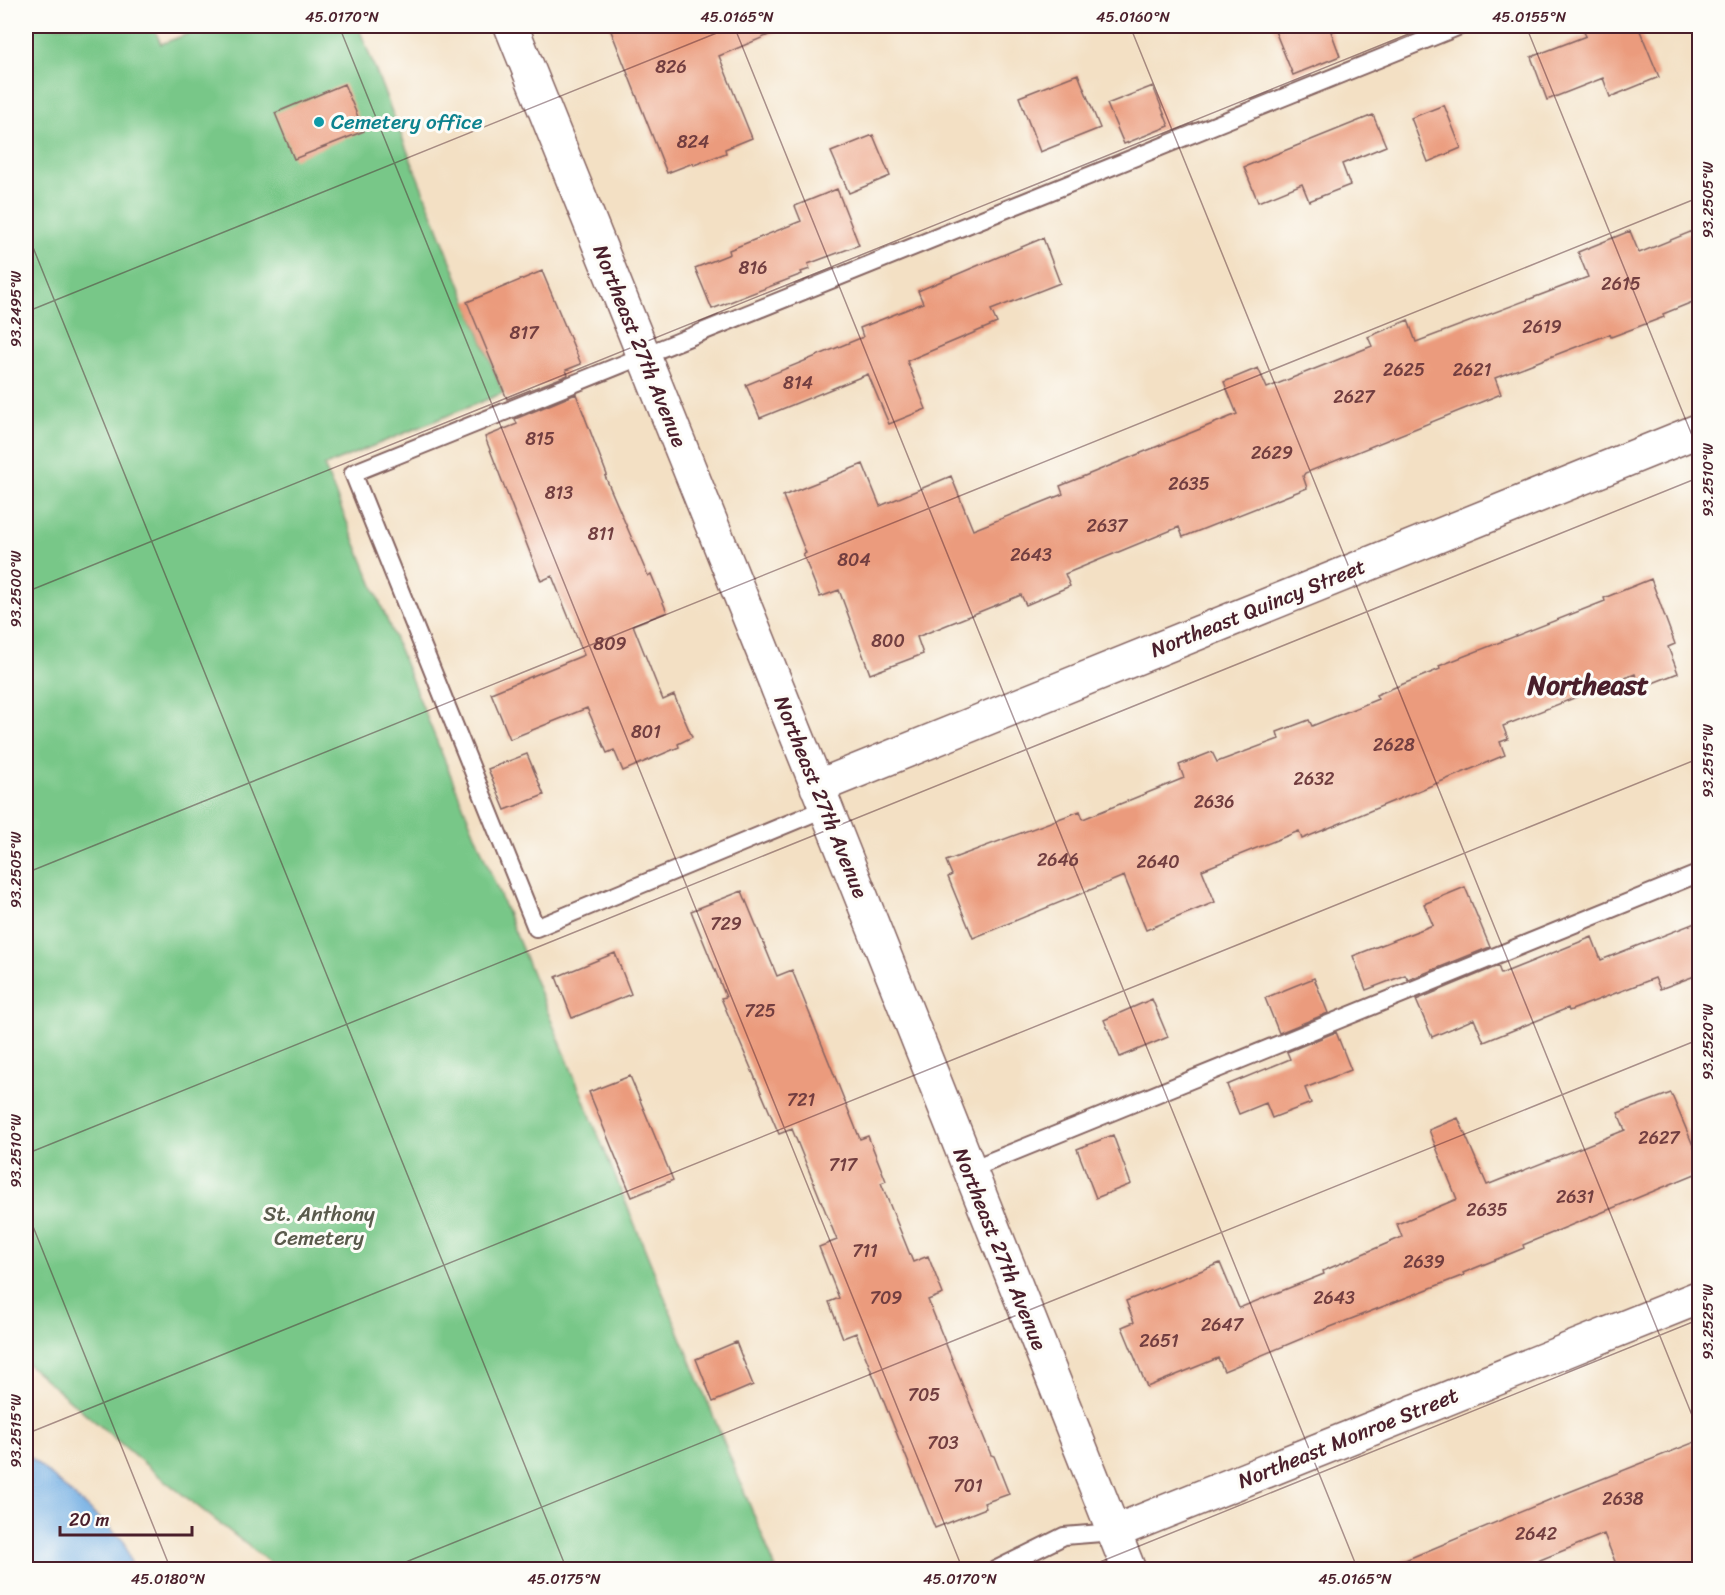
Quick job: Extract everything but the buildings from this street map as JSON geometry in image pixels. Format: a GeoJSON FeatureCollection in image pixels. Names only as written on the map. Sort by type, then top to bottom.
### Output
{"type":"FeatureCollection","features":[{"type":"Feature","properties":{"kind":"street","name":"Northeast 27th Avenue"},"geometry":{"type":"LineString","coordinates":[[511,26],[1129,1569]]}},
{"type":"Feature","properties":{"kind":"street","name":"Northeast Quincy Street"},"geometry":{"type":"LineString","coordinates":[[821,797],[1700,430]]}},
{"type":"Feature","properties":{"kind":"street","name":"Northeast Monroe Street"},"geometry":{"type":"LineString","coordinates":[[1114,1532],[1700,1297]]}},
{"type":"Feature","properties":{"kind":"lane"},"geometry":{"type":"LineString","coordinates":[[821,797],[536,928],[353,473],[1460,26]]}},
{"type":"Feature","properties":{"kind":"lane"},"geometry":{"type":"LineString","coordinates":[[969,1170],[1700,873]]}},
{"type":"Feature","properties":{"kind":"lane","name":"Northeast Monroe Street"},"geometry":{"type":"LineString","coordinates":[[994,1569],[1064,1536],[1114,1532]]}},
{"type":"Feature","properties":{"kind":"green space","name":"St. Anthony Cemetery"},"geometry":{"type":"Polygon","coordinates":[[[26,26],[153,26],[161,44],[209,26],[358,26],[503,393],[324,466],[776,1569],[278,1569],[159,1476],[26,1363],[26,26]]]}},
{"type":"Feature","properties":{"kind":"water"},"geometry":{"type":"Polygon","coordinates":[[[26,1453],[124,1541],[131,1563],[127,1569],[26,1569],[26,1453]]]}},
{"type":"Feature","properties":{"kind":"place","name":"Cemetery office"},"geometry":{"type":"Point","coordinates":[319,122]}},
{"type":"Feature","properties":{"kind":"district","name":"Northeast"},"geometry":{"type":"Point","coordinates":[1588,685]}}]}
